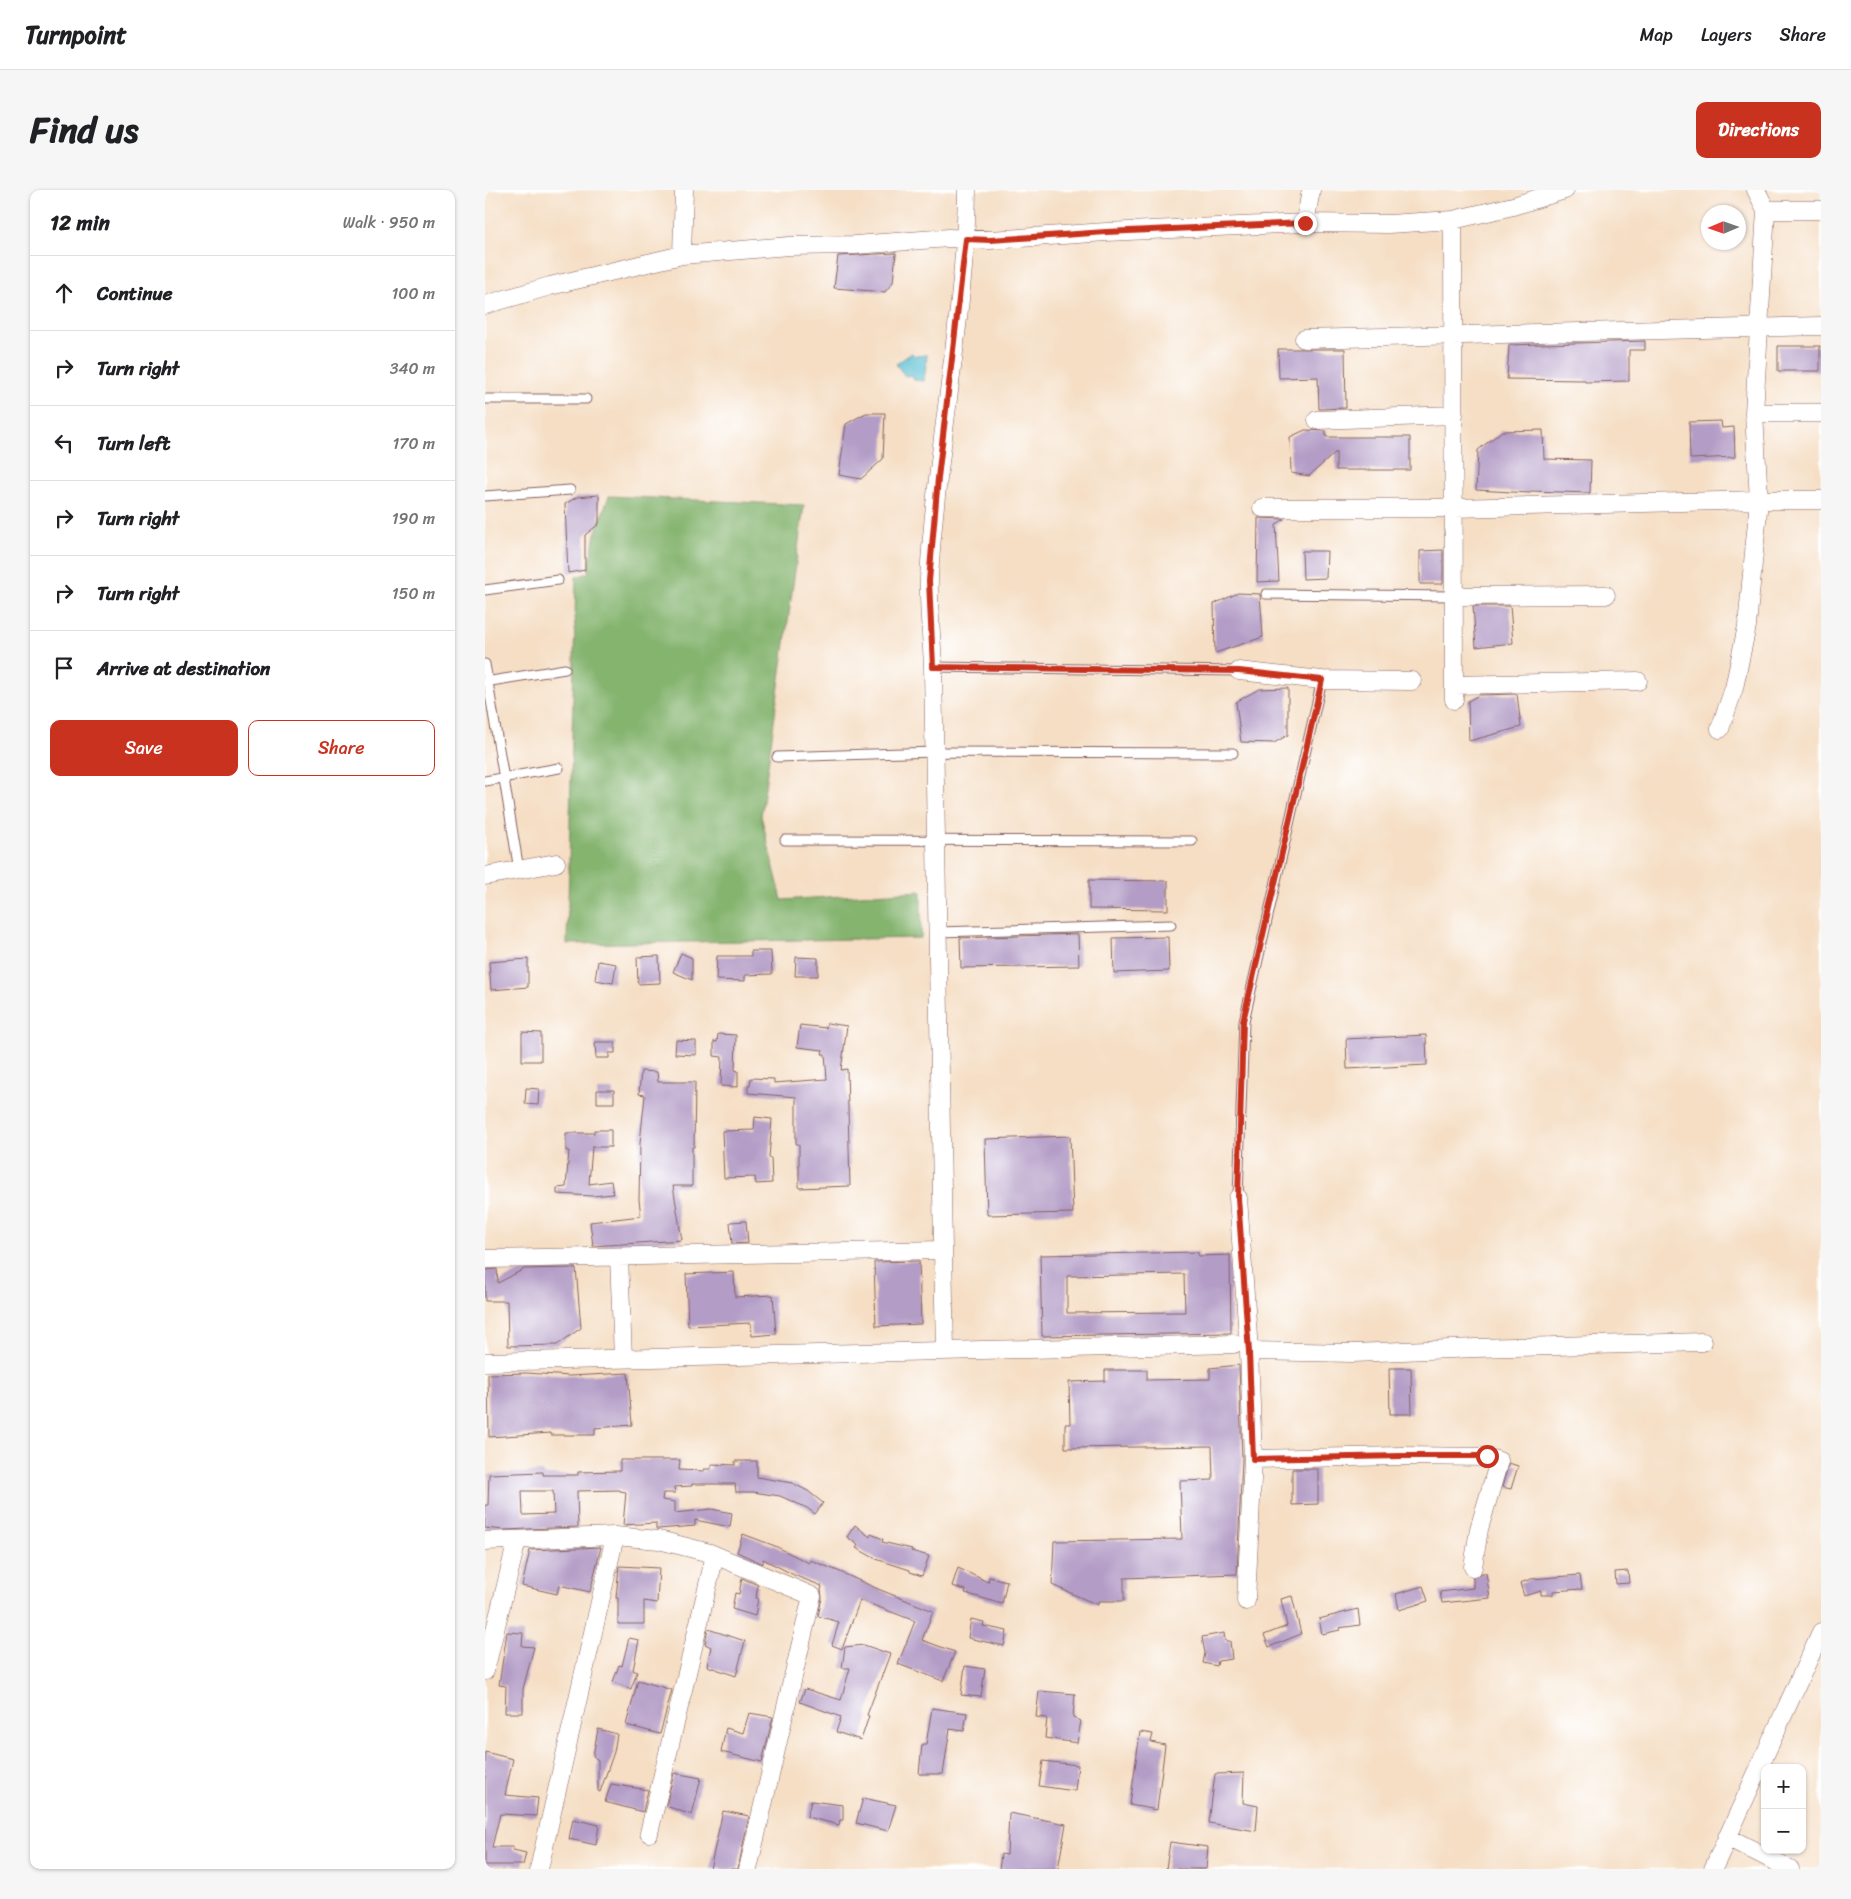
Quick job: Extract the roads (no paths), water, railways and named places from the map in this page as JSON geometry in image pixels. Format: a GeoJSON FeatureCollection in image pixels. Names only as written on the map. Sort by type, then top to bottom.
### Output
{"type":"FeatureCollection","features":[{"type":"Feature","properties":{"kind":"street"},"geometry":{"type":"LineString","coordinates":[[682,255],[684,190]]}},
{"type":"Feature","properties":{"kind":"street"},"geometry":{"type":"LineString","coordinates":[[945,1351],[937,842],[929,581],[938,478],[966,239],[967,190]]}},
{"type":"Feature","properties":{"kind":"street"},"geometry":{"type":"LineString","coordinates":[[1305,223],[1311,190]]}},
{"type":"Feature","properties":{"kind":"street"},"geometry":{"type":"LineString","coordinates":[[485,305],[550,286],[682,255],[789,246],[855,245],[949,238],[990,240],[1106,232],[1305,223],[1388,224],[1453,220],[1513,206],[1565,190]]}},
{"type":"Feature","properties":{"kind":"street"},"geometry":{"type":"LineString","coordinates":[[1720,729],[1734,688],[1747,626],[1759,500],[1754,413],[1766,210],[1756,190]]}},
{"type":"Feature","properties":{"kind":"street"},"geometry":{"type":"LineString","coordinates":[[1766,210],[1821,210]]}},
{"type":"Feature","properties":{"kind":"street"},"geometry":{"type":"LineString","coordinates":[[1453,220],[1454,692],[1638,681]]}},
{"type":"Feature","properties":{"kind":"street"},"geometry":{"type":"LineString","coordinates":[[1305,339],[1759,326],[1821,326]]}},
{"type":"Feature","properties":{"kind":"street"},"geometry":{"type":"LineString","coordinates":[[1754,413],[1821,413]]}},
{"type":"Feature","properties":{"kind":"street"},"geometry":{"type":"LineString","coordinates":[[1317,420],[1454,415]]}},
{"type":"Feature","properties":{"kind":"street"},"geometry":{"type":"LineString","coordinates":[[1262,508],[1454,508],[1821,500]]}},
{"type":"Feature","properties":{"kind":"street"},"geometry":{"type":"LineString","coordinates":[[1454,596],[1606,595]]}},
{"type":"Feature","properties":{"kind":"street"},"geometry":{"type":"LineString","coordinates":[[1239,671],[1322,680],[1413,681]]}},
{"type":"Feature","properties":{"kind":"street"},"geometry":{"type":"LineString","coordinates":[[485,876],[556,863]]}},
{"type":"Feature","properties":{"kind":"street"},"geometry":{"type":"LineString","coordinates":[[1238,1198],[1242,1348],[1253,1459],[1246,1601]]}},
{"type":"Feature","properties":{"kind":"street"},"geometry":{"type":"LineString","coordinates":[[485,1260],[943,1250]]}},
{"type":"Feature","properties":{"kind":"street"},"geometry":{"type":"LineString","coordinates":[[619,1257],[623,1358]]}},
{"type":"Feature","properties":{"kind":"street"},"geometry":{"type":"LineString","coordinates":[[485,1362],[945,1351],[1242,1348],[1353,1353],[1703,1342]]}},
{"type":"Feature","properties":{"kind":"street"},"geometry":{"type":"LineString","coordinates":[[1253,1459],[1487,1456],[1499,1460],[1479,1529],[1473,1567]]}},
{"type":"Feature","properties":{"kind":"street"},"geometry":{"type":"LineString","coordinates":[[539,1869],[615,1536]]}},
{"type":"Feature","properties":{"kind":"street"},"geometry":{"type":"LineString","coordinates":[[485,1541],[615,1536],[659,1540],[715,1554],[812,1596],[747,1869]]}},
{"type":"Feature","properties":{"kind":"street"},"geometry":{"type":"LineString","coordinates":[[485,1671],[517,1540]]}},
{"type":"Feature","properties":{"kind":"street"},"geometry":{"type":"LineString","coordinates":[[649,1832],[715,1554]]}},
{"type":"Feature","properties":{"kind":"street"},"geometry":{"type":"LineString","coordinates":[[1713,1869],[1821,1632]]}},
{"type":"Feature","properties":{"kind":"street"},"geometry":{"type":"LineString","coordinates":[[1727,1837],[1790,1869]]}},
{"type":"Feature","properties":{"kind":"lane"},"geometry":{"type":"LineString","coordinates":[[485,399],[585,399]]}},
{"type":"Feature","properties":{"kind":"lane"},"geometry":{"type":"LineString","coordinates":[[485,496],[570,490]]}},
{"type":"Feature","properties":{"kind":"lane"},"geometry":{"type":"LineString","coordinates":[[485,590],[558,580]]}},
{"type":"Feature","properties":{"kind":"lane"},"geometry":{"type":"LineString","coordinates":[[1265,594],[1454,596]]}},
{"type":"Feature","properties":{"kind":"lane"},"geometry":{"type":"LineString","coordinates":[[485,664],[486,681],[519,870]]}},
{"type":"Feature","properties":{"kind":"lane"},"geometry":{"type":"LineString","coordinates":[[933,667],[1239,671]]}},
{"type":"Feature","properties":{"kind":"lane"},"geometry":{"type":"LineString","coordinates":[[486,681],[565,669]]}},
{"type":"Feature","properties":{"kind":"lane"},"geometry":{"type":"LineString","coordinates":[[1238,1198],[1243,1021],[1322,680]]}},
{"type":"Feature","properties":{"kind":"lane"},"geometry":{"type":"LineString","coordinates":[[777,757],[935,752],[1233,753]]}},
{"type":"Feature","properties":{"kind":"lane"},"geometry":{"type":"LineString","coordinates":[[485,782],[559,768]]}},
{"type":"Feature","properties":{"kind":"lane"},"geometry":{"type":"LineString","coordinates":[[785,840],[1192,842]]}},
{"type":"Feature","properties":{"kind":"lane"},"geometry":{"type":"LineString","coordinates":[[938,932],[1171,925]]}},
{"type":"Feature","properties":{"kind":"water"},"geometry":{"type":"Polygon","coordinates":[[[912,353],[915,356],[927,355],[924,381],[914,380],[912,375],[905,376],[896,364],[912,353]]]}}]}
